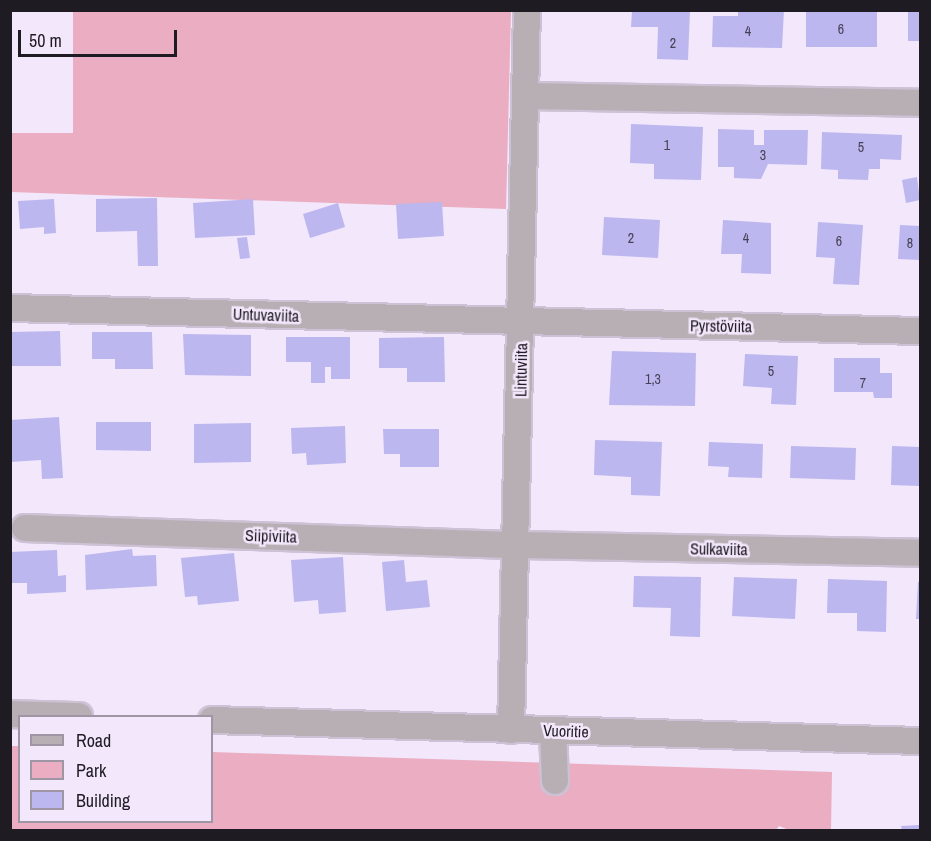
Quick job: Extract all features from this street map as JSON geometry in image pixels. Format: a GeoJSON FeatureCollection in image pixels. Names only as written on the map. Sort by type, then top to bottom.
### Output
{"type":"FeatureCollection","features":[{"type":"Feature","properties":{"kind":"street","name":"Lintuviita"},"geometry":{"type":"LineString","coordinates":[[511,730],[522,322],[527,10]]}},
{"type":"Feature","properties":{"kind":"street"},"geometry":{"type":"LineString","coordinates":[[525,96],[921,104]]}},
{"type":"Feature","properties":{"kind":"street","name":"Untuvaviita"},"geometry":{"type":"LineString","coordinates":[[10,308],[522,322]]}},
{"type":"Feature","properties":{"kind":"street","name":"Pyrstöviita"},"geometry":{"type":"LineString","coordinates":[[522,322],[921,331]]}},
{"type":"Feature","properties":{"kind":"street","name":"Siipiviita"},"geometry":{"type":"LineString","coordinates":[[25,528],[517,545]]}},
{"type":"Feature","properties":{"kind":"street","name":"Sulkaviita"},"geometry":{"type":"LineString","coordinates":[[517,545],[921,553]]}},
{"type":"Feature","properties":{"kind":"street"},"geometry":{"type":"LineString","coordinates":[[10,714],[33,715]]}},
{"type":"Feature","properties":{"kind":"street","name":"Vuoritie"},"geometry":{"type":"LineString","coordinates":[[213,720],[921,741]]}},
{"type":"Feature","properties":{"kind":"street"},"geometry":{"type":"LineString","coordinates":[[553,731],[555,781]]}},
{"type":"Feature","properties":{"kind":"green space"},"geometry":{"type":"Polygon","coordinates":[[[73,11],[511,11],[506,209],[11,192],[11,133],[73,133],[73,11]]]}},
{"type":"Feature","properties":{"kind":"green space"},"geometry":{"type":"Polygon","coordinates":[[[11,746],[18,746],[18,823],[213,823],[213,752],[832,772],[831,830],[789,830],[779,826],[776,830],[11,830],[11,746]]]}},
{"type":"Feature","properties":{"kind":"building"},"geometry":{"type":"Polygon","coordinates":[[[632,10],[690,10],[688,60],[657,59],[658,27],[631,27],[632,10]]]}},
{"type":"Feature","properties":{"kind":"building"},"geometry":{"type":"Polygon","coordinates":[[[738,10],[784,10],[782,48],[712,47],[713,16],[738,16],[738,10]]]}},
{"type":"Feature","properties":{"kind":"building"},"geometry":{"type":"Polygon","coordinates":[[[806,10],[877,10],[877,47],[806,47],[806,10]]]}},
{"type":"Feature","properties":{"kind":"building"},"geometry":{"type":"Polygon","coordinates":[[[908,10],[920,10],[920,41],[908,41],[908,10]]]}},
{"type":"Feature","properties":{"kind":"building"},"geometry":{"type":"Polygon","coordinates":[[[631,124],[703,127],[701,180],[654,179],[654,164],[630,163],[631,124]]]}},
{"type":"Feature","properties":{"kind":"building"},"geometry":{"type":"Polygon","coordinates":[[[718,129],[754,130],[754,145],[764,145],[764,130],[808,130],[807,165],[768,164],[761,179],[734,178],[734,167],[718,167],[718,129]]]}},
{"type":"Feature","properties":{"kind":"building"},"geometry":{"type":"Polygon","coordinates":[[[822,132],[902,135],[901,160],[880,159],[880,169],[869,169],[868,180],[838,179],[838,170],[821,169],[822,132]]]}},
{"type":"Feature","properties":{"kind":"building"},"geometry":{"type":"Polygon","coordinates":[[[917,177],[920,200],[906,203],[902,180],[917,177]]]}},
{"type":"Feature","properties":{"kind":"building"},"geometry":{"type":"Polygon","coordinates":[[[157,198],[158,266],[138,266],[137,231],[96,232],[96,199],[157,198]]]}},
{"type":"Feature","properties":{"kind":"building"},"geometry":{"type":"Polygon","coordinates":[[[54,199],[56,233],[44,234],[44,227],[20,229],[18,201],[54,199]]]}},
{"type":"Feature","properties":{"kind":"building"},"geometry":{"type":"Polygon","coordinates":[[[253,199],[255,235],[195,238],[193,203],[253,199]]]}},
{"type":"Feature","properties":{"kind":"building"},"geometry":{"type":"Polygon","coordinates":[[[442,202],[444,236],[398,239],[396,204],[442,202]]]}},
{"type":"Feature","properties":{"kind":"building"},"geometry":{"type":"Polygon","coordinates":[[[338,203],[345,227],[310,238],[303,214],[338,203]]]}},
{"type":"Feature","properties":{"kind":"building"},"geometry":{"type":"Polygon","coordinates":[[[604,217],[660,220],[658,258],[602,255],[604,217]]]}},
{"type":"Feature","properties":{"kind":"building"},"geometry":{"type":"Polygon","coordinates":[[[723,220],[771,223],[771,274],[741,273],[742,254],[721,254],[723,220]]]}},
{"type":"Feature","properties":{"kind":"building"},"geometry":{"type":"Polygon","coordinates":[[[818,222],[863,225],[859,285],[833,284],[835,258],[816,257],[818,222]]]}},
{"type":"Feature","properties":{"kind":"building"},"geometry":{"type":"Polygon","coordinates":[[[900,225],[920,226],[920,260],[898,259],[900,225]]]}},
{"type":"Feature","properties":{"kind":"building"},"geometry":{"type":"Polygon","coordinates":[[[247,237],[250,258],[240,259],[237,238],[247,237]]]}},
{"type":"Feature","properties":{"kind":"building"},"geometry":{"type":"Polygon","coordinates":[[[60,331],[61,366],[10,366],[10,332],[60,331]]]}},
{"type":"Feature","properties":{"kind":"building"},"geometry":{"type":"Polygon","coordinates":[[[92,332],[152,332],[153,369],[115,369],[115,359],[92,359],[92,332]]]}},
{"type":"Feature","properties":{"kind":"building"},"geometry":{"type":"Polygon","coordinates":[[[183,334],[251,335],[251,376],[185,375],[183,334]]]}},
{"type":"Feature","properties":{"kind":"building"},"geometry":{"type":"Polygon","coordinates":[[[286,337],[350,337],[350,379],[331,379],[331,367],[325,367],[325,383],[311,383],[311,362],[286,362],[286,337]]]}},
{"type":"Feature","properties":{"kind":"building"},"geometry":{"type":"Polygon","coordinates":[[[444,337],[445,382],[407,382],[407,368],[379,368],[379,338],[444,337]]]}},
{"type":"Feature","properties":{"kind":"building"},"geometry":{"type":"Polygon","coordinates":[[[612,351],[696,353],[695,406],[609,405],[612,351]]]}},
{"type":"Feature","properties":{"kind":"building"},"geometry":{"type":"Polygon","coordinates":[[[745,354],[798,356],[796,405],[771,404],[772,388],[743,386],[745,354]]]}},
{"type":"Feature","properties":{"kind":"building"},"geometry":{"type":"Polygon","coordinates":[[[834,358],[880,358],[880,373],[892,373],[892,398],[874,398],[873,392],[834,392],[834,358]]]}},
{"type":"Feature","properties":{"kind":"building"},"geometry":{"type":"Polygon","coordinates":[[[59,417],[63,478],[42,479],[41,460],[10,462],[10,420],[59,417]]]}},
{"type":"Feature","properties":{"kind":"building"},"geometry":{"type":"Polygon","coordinates":[[[96,422],[151,422],[151,451],[96,450],[96,422]]]}},
{"type":"Feature","properties":{"kind":"building"},"geometry":{"type":"Polygon","coordinates":[[[251,423],[251,462],[194,463],[194,424],[251,423]]]}},
{"type":"Feature","properties":{"kind":"building"},"geometry":{"type":"Polygon","coordinates":[[[345,426],[346,463],[307,465],[306,453],[292,454],[291,428],[345,426]]]}},
{"type":"Feature","properties":{"kind":"building"},"geometry":{"type":"Polygon","coordinates":[[[383,429],[439,429],[439,467],[400,467],[400,454],[384,454],[383,429]]]}},
{"type":"Feature","properties":{"kind":"building"},"geometry":{"type":"Polygon","coordinates":[[[595,440],[662,442],[660,496],[631,495],[631,477],[594,475],[595,440]]]}},
{"type":"Feature","properties":{"kind":"building"},"geometry":{"type":"Polygon","coordinates":[[[709,442],[763,444],[762,478],[728,477],[729,467],[708,466],[709,442]]]}},
{"type":"Feature","properties":{"kind":"building"},"geometry":{"type":"Polygon","coordinates":[[[791,446],[856,448],[855,480],[790,478],[791,446]]]}},
{"type":"Feature","properties":{"kind":"building"},"geometry":{"type":"Polygon","coordinates":[[[892,446],[920,447],[920,486],[891,485],[892,446]]]}},
{"type":"Feature","properties":{"kind":"building"},"geometry":{"type":"Polygon","coordinates":[[[132,549],[133,556],[156,555],[157,586],[86,590],[85,555],[132,549]]]}},
{"type":"Feature","properties":{"kind":"building"},"geometry":{"type":"Polygon","coordinates":[[[57,550],[58,576],[66,575],[66,592],[27,594],[27,583],[10,583],[10,552],[57,550]]]}},
{"type":"Feature","properties":{"kind":"building"},"geometry":{"type":"Polygon","coordinates":[[[234,553],[239,601],[198,605],[197,596],[185,597],[181,558],[234,553]]]}},
{"type":"Feature","properties":{"kind":"building"},"geometry":{"type":"Polygon","coordinates":[[[343,557],[346,612],[319,614],[318,600],[294,602],[291,560],[343,557]]]}},
{"type":"Feature","properties":{"kind":"building"},"geometry":{"type":"Polygon","coordinates":[[[404,560],[406,582],[427,580],[430,607],[386,611],[382,562],[404,560]]]}},
{"type":"Feature","properties":{"kind":"building"},"geometry":{"type":"Polygon","coordinates":[[[634,576],[701,577],[700,637],[670,636],[671,608],[633,607],[634,576]]]}},
{"type":"Feature","properties":{"kind":"building"},"geometry":{"type":"Polygon","coordinates":[[[734,577],[797,579],[795,619],[732,616],[734,577]]]}},
{"type":"Feature","properties":{"kind":"building"},"geometry":{"type":"Polygon","coordinates":[[[828,579],[887,581],[886,632],[857,631],[857,613],[827,613],[828,579]]]}},
{"type":"Feature","properties":{"kind":"building"},"geometry":{"type":"Polygon","coordinates":[[[918,582],[920,582],[920,619],[916,619],[918,582]]]}},
{"type":"Feature","properties":{"kind":"building"},"geometry":{"type":"Polygon","coordinates":[[[920,825],[920,830],[902,830],[901,826],[920,825]]]}}]}
